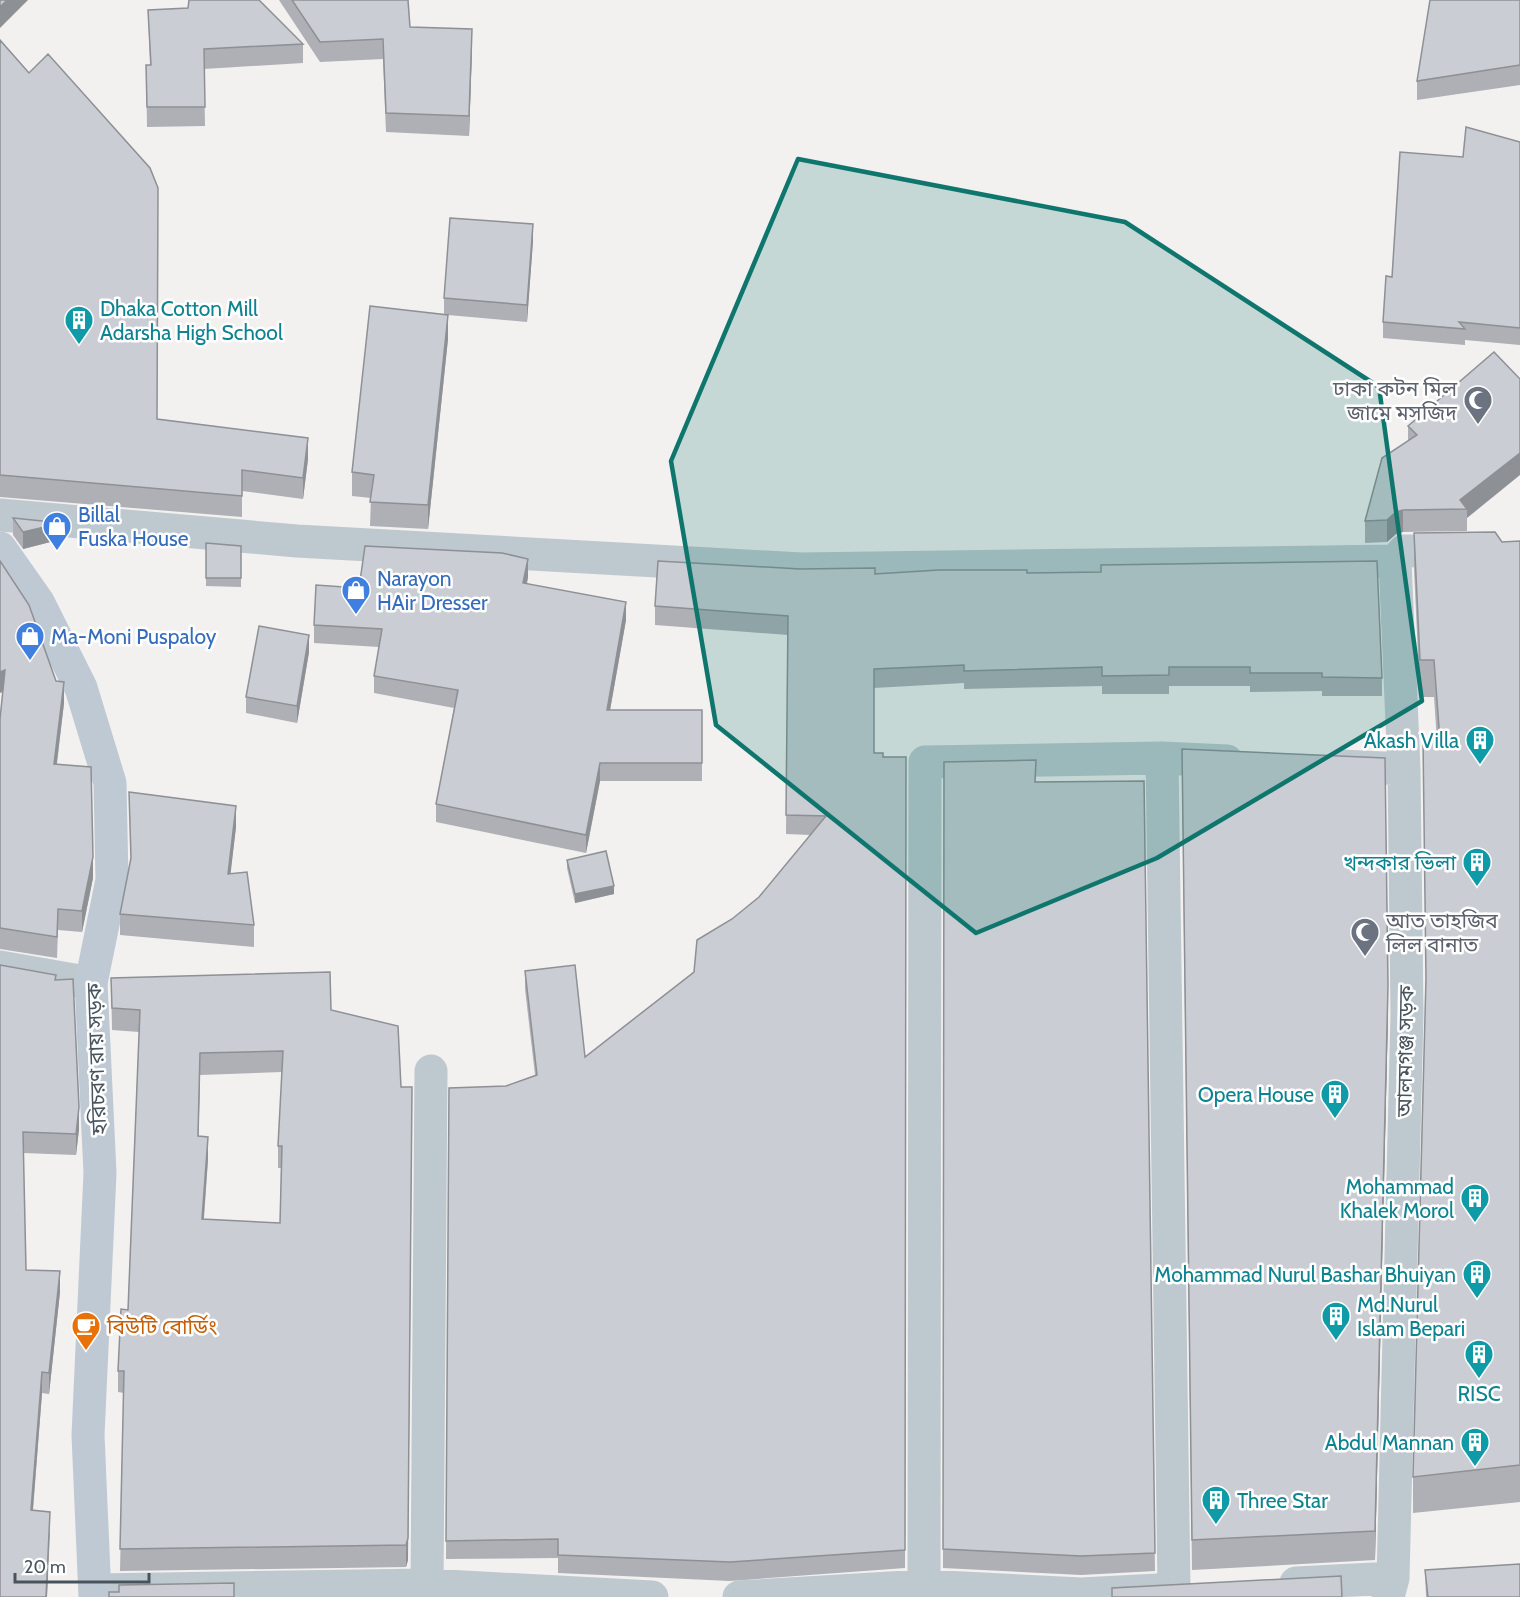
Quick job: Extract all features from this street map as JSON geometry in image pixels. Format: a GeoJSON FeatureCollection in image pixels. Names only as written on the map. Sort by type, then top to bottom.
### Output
{"type":"FeatureCollection","features":[{"type":"Feature","properties":{"kind":"main road","name":"হরিচরণ রায় সড়ক"},"geometry":{"type":"LineString","coordinates":[[0,548],[38,602],[81,688],[110,783],[112,880],[91,983],[100,1173],[87,1435],[95,1593]]}},
{"type":"Feature","properties":{"kind":"street"},"geometry":{"type":"LineString","coordinates":[[0,515],[297,541],[801,569],[1395,561],[1404,551],[1439,550]]}},
{"type":"Feature","properties":{"kind":"street","name":"আলমগঞ্জ সড়ক"},"geometry":{"type":"LineString","coordinates":[[1391,1588],[1407,1026],[1404,769],[1395,561]]}},
{"type":"Feature","properties":{"kind":"street"},"geometry":{"type":"LineString","coordinates":[[1162,758],[1174,1588]]}},
{"type":"Feature","properties":{"kind":"street"},"geometry":{"type":"LineString","coordinates":[[924,1586],[925,762],[1162,758],[1254,762]]}},
{"type":"Feature","properties":{"kind":"street"},"geometry":{"type":"LineString","coordinates":[[1312,765],[1404,769]]}},
{"type":"Feature","properties":{"kind":"street"},"geometry":{"type":"LineString","coordinates":[[0,967],[91,983]]}},
{"type":"Feature","properties":{"kind":"street"},"geometry":{"type":"LineString","coordinates":[[427,1585],[432,1071]]}},
{"type":"Feature","properties":{"kind":"street"},"geometry":{"type":"LineString","coordinates":[[1266,1584],[1391,1588]]}},
{"type":"Feature","properties":{"kind":"street"},"geometry":{"type":"LineString","coordinates":[[95,1593],[427,1585],[652,1597]]}},
{"type":"Feature","properties":{"kind":"street"},"geometry":{"type":"LineString","coordinates":[[739,1597],[924,1586],[1081,1594],[1208,1587]]}},
{"type":"Feature","properties":{"kind":"highlighted area"},"geometry":{"type":"Polygon","coordinates":[[[798,159],[1125,222],[1379,387],[1422,701],[1157,858],[976,933],[716,725],[671,461],[798,159]]]}},
{"type":"Feature","properties":{"kind":"building"},"geometry":{"type":"Polygon","coordinates":[[[0,0],[7,0],[0,7],[0,0]]]}},
{"type":"Feature","properties":{"kind":"building"},"geometry":{"type":"Polygon","coordinates":[[[189,0],[259,0],[303,44],[204,49],[205,107],[147,107],[146,65],[151,65],[148,10],[188,8],[189,0]]]}},
{"type":"Feature","properties":{"kind":"building"},"geometry":{"type":"Polygon","coordinates":[[[292,0],[408,0],[410,27],[472,29],[469,116],[386,113],[383,39],[320,42],[292,0]]]}},
{"type":"Feature","properties":{"kind":"building"},"geometry":{"type":"Polygon","coordinates":[[[1430,0],[1520,0],[1520,65],[1417,81],[1430,0]]]}},
{"type":"Feature","properties":{"kind":"building","name":"Dhaka Cotton Mill Adarsha High School"},"geometry":{"type":"Polygon","coordinates":[[[0,40],[29,73],[48,54],[150,168],[158,188],[157,419],[308,438],[303,478],[242,470],[242,496],[0,475],[0,40]]]}},
{"type":"Feature","properties":{"kind":"building"},"geometry":{"type":"Polygon","coordinates":[[[1466,127],[1520,142],[1520,328],[1459,322],[1465,329],[1383,322],[1386,276],[1392,277],[1400,152],[1463,157],[1466,127]]]}},
{"type":"Feature","properties":{"kind":"building"},"geometry":{"type":"Polygon","coordinates":[[[450,218],[533,224],[527,305],[444,298],[450,218]]]}},
{"type":"Feature","properties":{"kind":"building"},"geometry":{"type":"Polygon","coordinates":[[[370,306],[448,315],[428,505],[370,502],[374,475],[352,472],[370,306]]]}},
{"type":"Feature","properties":{"kind":"building"},"geometry":{"type":"Polygon","coordinates":[[[1494,352],[1520,379],[1520,453],[1460,500],[1467,509],[1403,510],[1396,512],[1387,520],[1365,521],[1382,458],[1417,435],[1408,426],[1494,352]]]}},
{"type":"Feature","properties":{"kind":"building"},"geometry":{"type":"Polygon","coordinates":[[[13,518],[62,523],[23,532],[13,518]]]}},
{"type":"Feature","properties":{"kind":"building"},"geometry":{"type":"Polygon","coordinates":[[[1495,532],[1502,542],[1520,541],[1520,1465],[1413,1477],[1426,978],[1423,740],[1440,741],[1434,660],[1420,660],[1414,533],[1495,532]]]}},
{"type":"Feature","properties":{"kind":"building"},"geometry":{"type":"Polygon","coordinates":[[[206,543],[241,546],[241,578],[206,578],[206,543]]]}},
{"type":"Feature","properties":{"kind":"building"},"geometry":{"type":"Polygon","coordinates":[[[365,546],[502,553],[528,559],[523,583],[626,602],[607,710],[702,710],[702,763],[600,763],[586,835],[436,804],[458,690],[374,676],[382,629],[314,625],[316,585],[359,588],[365,546]]]}},
{"type":"Feature","properties":{"kind":"building"},"geometry":{"type":"Polygon","coordinates":[[[0,561],[29,605],[56,681],[64,682],[54,764],[91,767],[93,857],[82,911],[58,909],[57,937],[0,928],[0,719],[5,670],[0,672],[0,561]]]}},
{"type":"Feature","properties":{"kind":"building"},"geometry":{"type":"Polygon","coordinates":[[[658,561],[800,569],[875,568],[875,574],[939,570],[1027,570],[1027,573],[1101,572],[1101,565],[1377,561],[1382,678],[1322,677],[1322,673],[1250,673],[1250,667],[1169,667],[1169,675],[1102,676],[1102,667],[964,671],[964,665],[874,669],[874,753],[883,753],[883,757],[906,757],[905,1550],[730,1562],[558,1555],[558,1539],[446,1541],[449,1088],[506,1086],[537,1075],[525,971],[575,965],[585,1057],[694,972],[697,940],[732,919],[759,897],[826,816],[786,815],[788,616],[655,606],[658,561]]]}},
{"type":"Feature","properties":{"kind":"building"},"geometry":{"type":"Polygon","coordinates":[[[259,626],[309,635],[297,706],[246,697],[259,626]]]}},
{"type":"Feature","properties":{"kind":"building"},"geometry":{"type":"Polygon","coordinates":[[[1182,749],[1385,758],[1388,985],[1375,1531],[1192,1540],[1182,749]]]}},
{"type":"Feature","properties":{"kind":"building"},"geometry":{"type":"Polygon","coordinates":[[[1036,760],[1035,782],[1144,781],[1155,1553],[1081,1556],[943,1549],[944,762],[1036,760]]]}},
{"type":"Feature","properties":{"kind":"building"},"geometry":{"type":"Polygon","coordinates":[[[129,792],[236,806],[228,874],[247,872],[254,925],[120,914],[131,858],[129,792]]]}},
{"type":"Feature","properties":{"kind":"building"},"geometry":{"type":"Polygon","coordinates":[[[606,851],[614,886],[575,894],[567,860],[606,851]]]}},
{"type":"Feature","properties":{"kind":"building"},"geometry":{"type":"Polygon","coordinates":[[[0,965],[56,975],[55,980],[73,979],[79,1107],[76,1134],[23,1132],[26,1270],[60,1271],[49,1373],[42,1372],[31,1510],[50,1512],[46,1597],[0,1597],[0,965]]]}},
{"type":"Feature","properties":{"kind":"building"},"geometry":{"type":"Polygon","coordinates":[[[330,972],[331,1010],[398,1026],[401,1087],[412,1087],[408,1538],[406,1545],[120,1549],[124,1371],[118,1371],[121,1309],[128,1310],[140,1010],[112,1008],[111,978],[330,972]],[[283,1051],[200,1053],[198,1136],[208,1137],[202,1219],[280,1223],[282,1146],[278,1146],[283,1051]]]}},
{"type":"Feature","properties":{"kind":"building"},"geometry":{"type":"Polygon","coordinates":[[[1520,1564],[1520,1597],[1428,1597],[1425,1570],[1520,1564]]]}},
{"type":"Feature","properties":{"kind":"building"},"geometry":{"type":"Polygon","coordinates":[[[1341,1576],[1342,1597],[1112,1597],[1112,1588],[1341,1576]]]}},
{"type":"Feature","properties":{"kind":"building"},"geometry":{"type":"Polygon","coordinates":[[[234,1583],[234,1597],[109,1597],[109,1592],[119,1592],[119,1585],[234,1583]]]}},
{"type":"Feature","properties":{"kind":"place","name":"Dhaka Cotton Mill Adarsha High School"},"geometry":{"type":"Point","coordinates":[79,346]}},
{"type":"Feature","properties":{"kind":"place","name":"ঢাকা কটন মিল জামে মসজিদ"},"geometry":{"type":"Point","coordinates":[1478,426]}},
{"type":"Feature","properties":{"kind":"place","name":"Billal Fuska House"},"geometry":{"type":"Point","coordinates":[57,552]}},
{"type":"Feature","properties":{"kind":"place","name":"Narayon HAir Dresser"},"geometry":{"type":"Point","coordinates":[356,616]}},
{"type":"Feature","properties":{"kind":"place","name":"Ma-Moni Puspaloy"},"geometry":{"type":"Point","coordinates":[30,662]}},
{"type":"Feature","properties":{"kind":"place","name":"Akash Villa"},"geometry":{"type":"Point","coordinates":[1480,766]}},
{"type":"Feature","properties":{"kind":"place","name":"খন্দকার ভিলা"},"geometry":{"type":"Point","coordinates":[1477,888]}},
{"type":"Feature","properties":{"kind":"place","name":"আত তাহজিব লিল বানাত"},"geometry":{"type":"Point","coordinates":[1365,958]}},
{"type":"Feature","properties":{"kind":"place","name":"Opera House"},"geometry":{"type":"Point","coordinates":[1335,1120]}},
{"type":"Feature","properties":{"kind":"place","name":"Mohammad Khalek Morol"},"geometry":{"type":"Point","coordinates":[1475,1224]}},
{"type":"Feature","properties":{"kind":"place","name":"Mohammad Nurul Bashar Bhuiyan"},"geometry":{"type":"Point","coordinates":[1477,1300]}},
{"type":"Feature","properties":{"kind":"place","name":"Md.Nurul Islam Bepari"},"geometry":{"type":"Point","coordinates":[1336,1342]}},
{"type":"Feature","properties":{"kind":"place","name":"বিউটি বোর্ডিং"},"geometry":{"type":"Point","coordinates":[86,1352]}},
{"type":"Feature","properties":{"kind":"place","name":"RISC"},"geometry":{"type":"Point","coordinates":[1479,1380]}},
{"type":"Feature","properties":{"kind":"place","name":"Abdul Mannan"},"geometry":{"type":"Point","coordinates":[1475,1468]}},
{"type":"Feature","properties":{"kind":"place","name":"Three Star"},"geometry":{"type":"Point","coordinates":[1216,1526]}}]}
